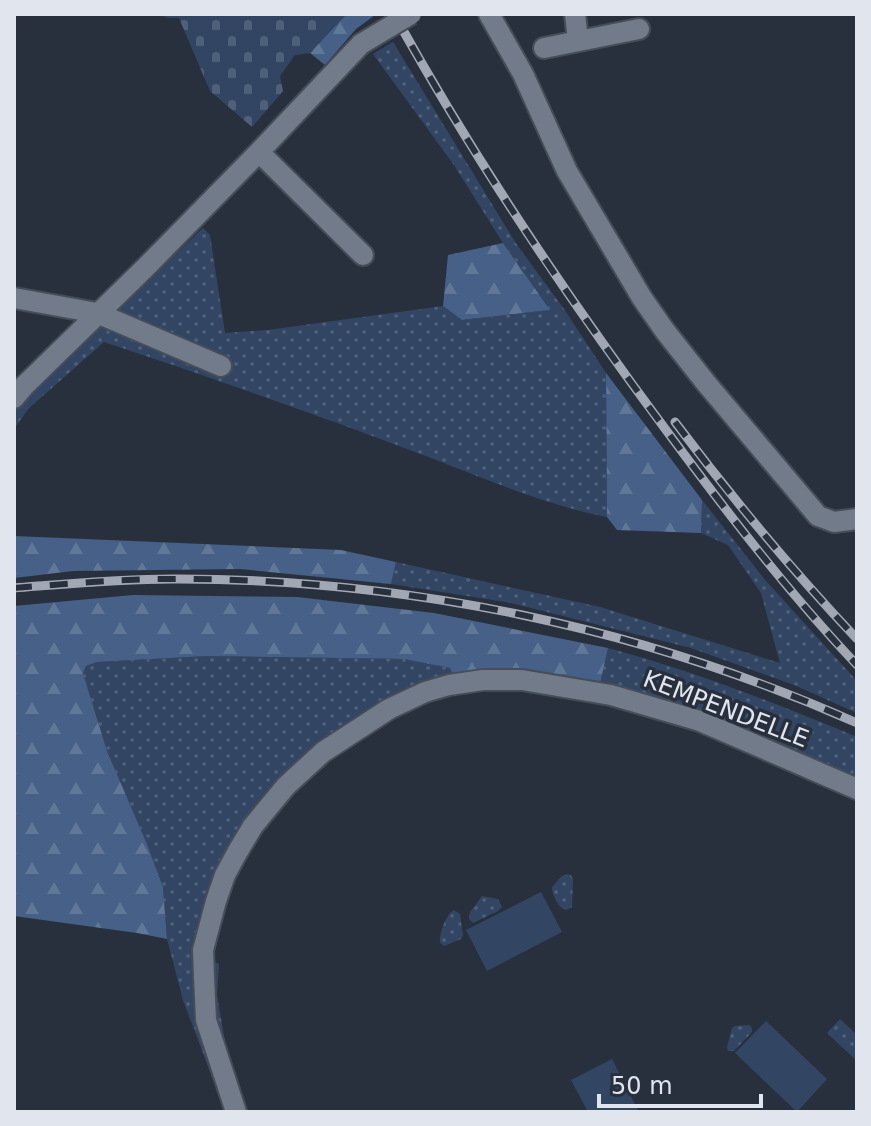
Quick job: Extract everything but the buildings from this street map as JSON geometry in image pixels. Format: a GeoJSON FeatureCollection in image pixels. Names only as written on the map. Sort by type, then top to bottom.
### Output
{"type":"FeatureCollection","features":[{"type":"Feature","properties":{"kind":"street"},"geometry":{"type":"LineString","coordinates":[[14,398],[259,152],[361,44],[411,14]]}},
{"type":"Feature","properties":{"kind":"street"},"geometry":{"type":"LineString","coordinates":[[489,14],[523,74],[567,171],[626,273],[665,331],[818,516],[834,522],[857,519]]}},
{"type":"Feature","properties":{"kind":"street"},"geometry":{"type":"LineString","coordinates":[[505,14],[523,74]]}},
{"type":"Feature","properties":{"kind":"street"},"geometry":{"type":"LineString","coordinates":[[575,14],[578,41]]}},
{"type":"Feature","properties":{"kind":"street"},"geometry":{"type":"LineString","coordinates":[[544,48],[639,29]]}},
{"type":"Feature","properties":{"kind":"street"},"geometry":{"type":"LineString","coordinates":[[259,152],[363,255]]}},
{"type":"Feature","properties":{"kind":"street"},"geometry":{"type":"LineString","coordinates":[[14,298],[97,313],[221,366]]}},
{"type":"Feature","properties":{"kind":"street","name":"KEMPENDELLE"},"geometry":{"type":"LineString","coordinates":[[236,1112],[206,1020],[204,977],[203,950],[225,875],[253,826],[286,786],[323,752],[389,709],[425,692],[483,680],[522,680],[611,695],[700,721],[857,789]]}},
{"type":"Feature","properties":{"kind":"green space"},"geometry":{"type":"Polygon","coordinates":[[[158,14],[346,15],[310,53],[295,55],[280,76],[283,91],[252,127],[210,91],[179,18],[158,14]]]}},
{"type":"Feature","properties":{"kind":"green space"},"geometry":{"type":"Polygon","coordinates":[[[345,14],[375,15],[356,29],[325,65],[310,53],[345,14]]]}},
{"type":"Feature","properties":{"kind":"green space"},"geometry":{"type":"Polygon","coordinates":[[[393,42],[515,242],[606,373],[607,517],[532,496],[296,408],[104,342],[28,409],[14,429],[14,384],[42,378],[203,228],[210,235],[225,333],[443,306],[462,320],[550,310],[454,165],[373,54],[393,42]]]}},
{"type":"Feature","properties":{"kind":"green space"},"geometry":{"type":"Polygon","coordinates":[[[503,243],[550,310],[462,320],[443,306],[448,255],[503,243]]]}},
{"type":"Feature","properties":{"kind":"green space"},"geometry":{"type":"Polygon","coordinates":[[[606,373],[702,500],[701,533],[617,530],[607,517],[606,373]]]}},
{"type":"Feature","properties":{"kind":"green space"},"geometry":{"type":"Polygon","coordinates":[[[702,500],[766,581],[857,681],[857,713],[794,685],[691,648],[511,603],[391,584],[396,562],[600,607],[780,663],[761,593],[728,545],[701,533],[702,500]]]}},
{"type":"Feature","properties":{"kind":"green space"},"geometry":{"type":"Polygon","coordinates":[[[14,536],[341,550],[396,562],[391,584],[240,569],[73,571],[14,578],[14,536]]]}},
{"type":"Feature","properties":{"kind":"green space"},"geometry":{"type":"Polygon","coordinates":[[[133,595],[297,597],[434,613],[608,648],[600,684],[454,677],[450,668],[404,659],[207,656],[97,662],[86,666],[83,673],[107,751],[163,887],[167,939],[14,916],[14,606],[133,595]]]}},
{"type":"Feature","properties":{"kind":"green space"},"geometry":{"type":"Polygon","coordinates":[[[608,648],[734,688],[857,737],[857,785],[600,684],[608,648]]]}},
{"type":"Feature","properties":{"kind":"green space"},"geometry":{"type":"Polygon","coordinates":[[[207,656],[404,659],[451,668],[454,677],[419,688],[382,705],[331,734],[307,752],[265,793],[236,843],[199,954],[219,964],[217,994],[225,1042],[248,1112],[225,1112],[183,1000],[167,939],[163,887],[107,751],[83,673],[86,666],[97,662],[207,656]]]}},
{"type":"Feature","properties":{"kind":"green space"},"geometry":{"type":"Polygon","coordinates":[[[566,874],[573,879],[572,907],[566,910],[560,907],[552,887],[566,874]]]}},
{"type":"Feature","properties":{"kind":"green space"},"geometry":{"type":"Polygon","coordinates":[[[541,892],[562,932],[487,971],[466,930],[541,892]]]}},
{"type":"Feature","properties":{"kind":"green space"},"geometry":{"type":"Polygon","coordinates":[[[482,896],[498,899],[502,907],[473,923],[469,919],[470,912],[482,896]]]}},
{"type":"Feature","properties":{"kind":"green space"},"geometry":{"type":"Polygon","coordinates":[[[454,910],[460,914],[463,935],[461,939],[444,946],[440,943],[442,930],[454,910]]]}},
{"type":"Feature","properties":{"kind":"green space"},"geometry":{"type":"Polygon","coordinates":[[[840,1019],[857,1035],[857,1061],[827,1033],[840,1019]]]}},
{"type":"Feature","properties":{"kind":"green space"},"geometry":{"type":"Polygon","coordinates":[[[766,1021],[827,1079],[797,1112],[735,1053],[766,1021]]]}},
{"type":"Feature","properties":{"kind":"green space"},"geometry":{"type":"Polygon","coordinates":[[[749,1025],[752,1032],[734,1051],[728,1051],[732,1028],[749,1025]]]}},
{"type":"Feature","properties":{"kind":"green space"},"geometry":{"type":"Polygon","coordinates":[[[612,1059],[639,1112],[588,1112],[571,1080],[612,1059]]]}},
{"type":"Feature","properties":{"kind":"railway"},"geometry":{"type":"LineString","coordinates":[[394,14],[489,174],[593,329],[735,521],[806,609],[857,665]]}},
{"type":"Feature","properties":{"kind":"railway"},"geometry":{"type":"LineString","coordinates":[[675,422],[763,533],[857,639]]}},
{"type":"Feature","properties":{"kind":"railway"},"geometry":{"type":"LineString","coordinates":[[14,588],[152,579],[260,581],[435,599],[608,635],[776,689],[857,723]]}}]}
